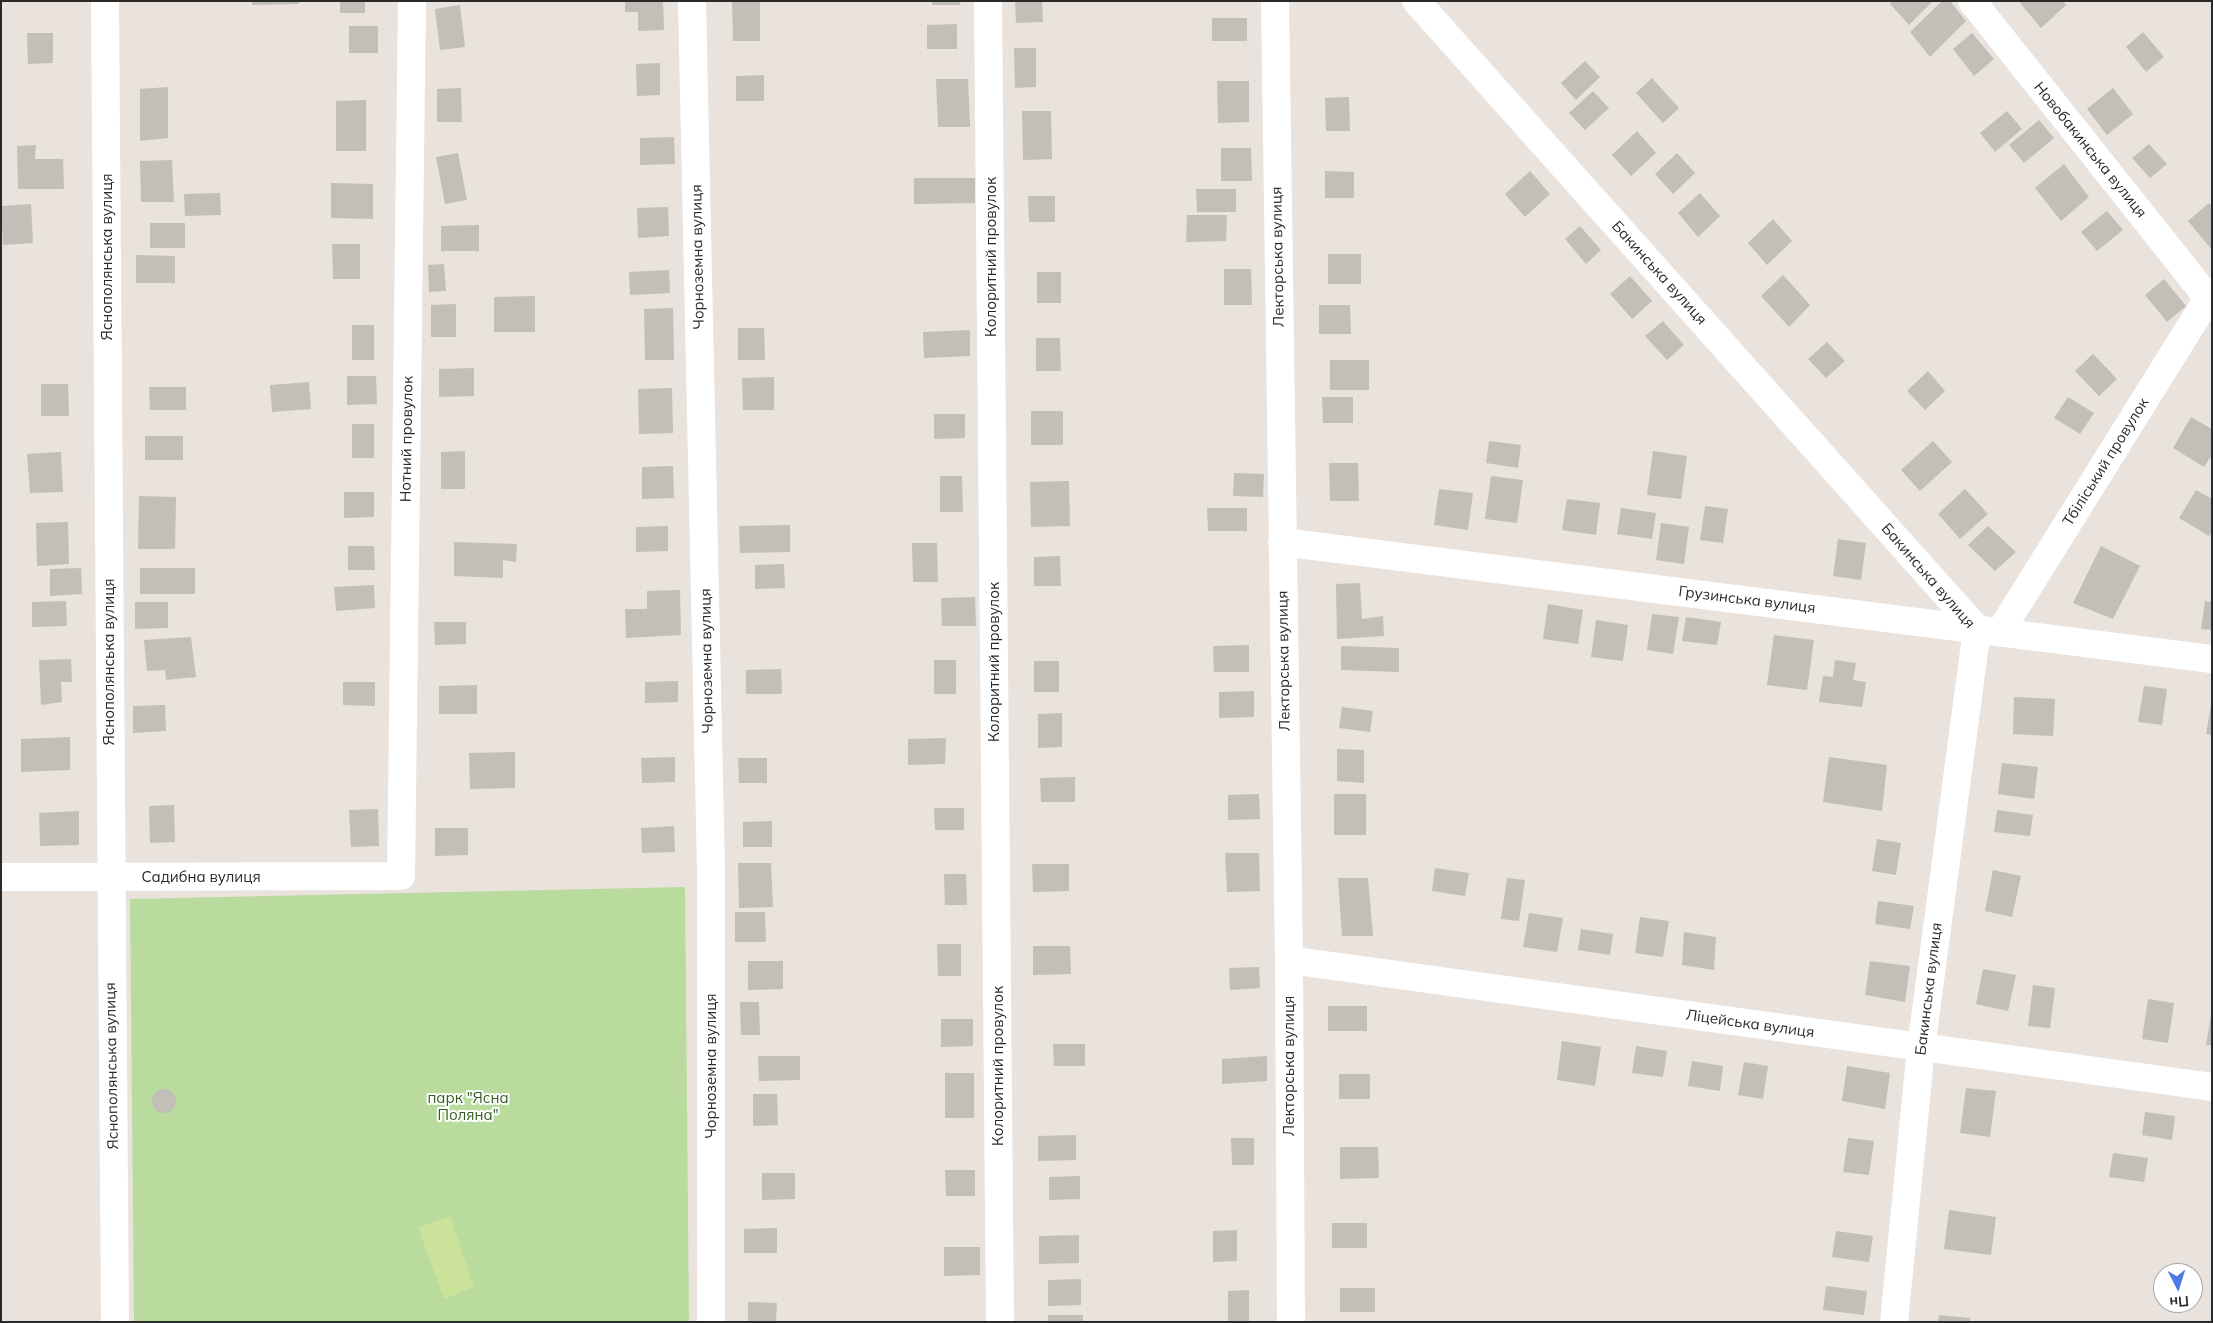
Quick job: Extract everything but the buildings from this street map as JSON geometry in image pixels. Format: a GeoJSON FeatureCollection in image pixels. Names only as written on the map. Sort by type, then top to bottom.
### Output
{"type":"FeatureCollection","features":[{"type":"Feature","properties":{"kind":"street","name":"Яснополянська вулиця"},"geometry":{"type":"LineString","coordinates":[[105,1],[110,877],[115,1322]]}},
{"type":"Feature","properties":{"kind":"street","name":"Нотний провулок"},"geometry":{"type":"LineString","coordinates":[[401,876],[412,1]]}},
{"type":"Feature","properties":{"kind":"street","name":"Чорноземна вулиця"},"geometry":{"type":"LineString","coordinates":[[692,1],[711,862],[711,1322]]}},
{"type":"Feature","properties":{"kind":"street","name":"Колоритний провулок"},"geometry":{"type":"LineString","coordinates":[[988,1],[1000,1322]]}},
{"type":"Feature","properties":{"kind":"street","name":"Лекторська вулиця"},"geometry":{"type":"LineString","coordinates":[[1275,1],[1289,960],[1291,1322]]}},
{"type":"Feature","properties":{"kind":"street","name":"Бакинська вулиця"},"geometry":{"type":"LineString","coordinates":[[1416,1],[1988,631],[1921,1048],[1894,1322]]}},
{"type":"Feature","properties":{"kind":"street","name":"Новобакинська вулиця"},"geometry":{"type":"LineString","coordinates":[[1972,1],[2210,295]]}},
{"type":"Feature","properties":{"kind":"street","name":"Тбіліський провулок"},"geometry":{"type":"LineString","coordinates":[[1988,631],[2210,295]]}},
{"type":"Feature","properties":{"kind":"street","name":"Грузинська вулиця"},"geometry":{"type":"LineString","coordinates":[[1282,542],[2212,659]]}},
{"type":"Feature","properties":{"kind":"street","name":"Садибна вулиця"},"geometry":{"type":"LineString","coordinates":[[1,877],[401,876]]}},
{"type":"Feature","properties":{"kind":"street","name":"Ліцейська вулиця"},"geometry":{"type":"LineString","coordinates":[[1289,960],[2212,1088]]}},
{"type":"Feature","properties":{"kind":"green space","name":"парк \"Ясна Поляна\""},"geometry":{"type":"Polygon","coordinates":[[[685,887],[689,1322],[134,1322],[130,899],[685,887]]]}},
{"type":"Feature","properties":{"kind":"green space"},"geometry":{"type":"Polygon","coordinates":[[[450,1216],[474,1287],[444,1299],[418,1228],[450,1216]]]}}]}
